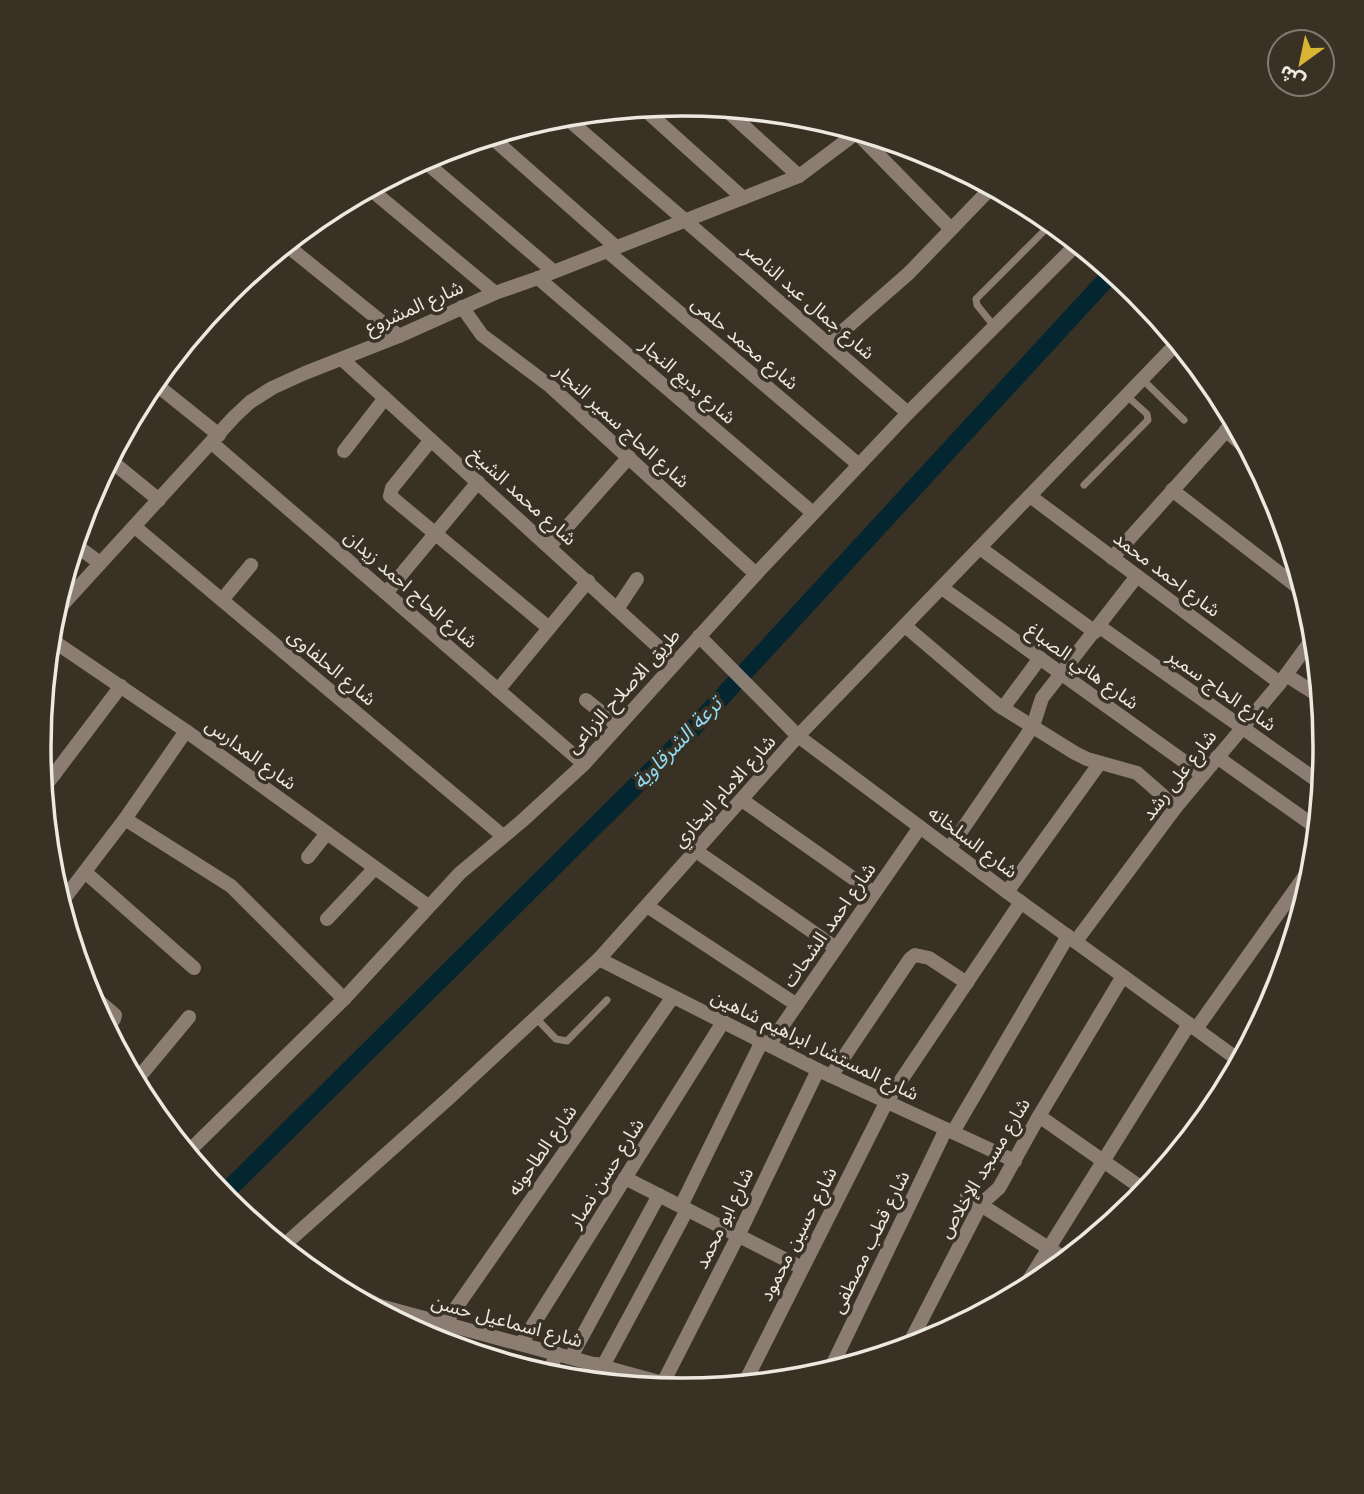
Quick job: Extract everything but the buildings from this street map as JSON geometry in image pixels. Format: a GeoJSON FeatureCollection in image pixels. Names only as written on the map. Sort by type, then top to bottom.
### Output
{"type":"FeatureCollection","features":[{"type":"Feature","properties":{"kind":"street"},"geometry":{"type":"LineString","coordinates":[[653,117],[743,198]]}},
{"type":"Feature","properties":{"kind":"street"},"geometry":{"type":"LineString","coordinates":[[735,118],[799,176]]}},
{"type":"Feature","properties":{"kind":"street","name":"شارع جمال عبد الناصر"},"geometry":{"type":"LineString","coordinates":[[575,125],[908,413]]}},
{"type":"Feature","properties":{"kind":"street","name":"شارع المشروع"},"geometry":{"type":"LineString","coordinates":[[69,598],[234,417],[272,388],[495,293],[799,176],[849,138]]}},
{"type":"Feature","properties":{"kind":"street","name":"شارع محمد حلمى"},"geometry":{"type":"LineString","coordinates":[[498,143],[612,249],[859,465]]}},
{"type":"Feature","properties":{"kind":"street"},"geometry":{"type":"LineString","coordinates":[[870,144],[951,229]]}},
{"type":"Feature","properties":{"kind":"street"},"geometry":{"type":"LineString","coordinates":[[432,168],[553,271]]}},
{"type":"Feature","properties":{"kind":"street"},"geometry":{"type":"LineString","coordinates":[[377,194],[495,293]]}},
{"type":"Feature","properties":{"kind":"street"},"geometry":{"type":"LineString","coordinates":[[828,344],[909,273],[986,194]]}},
{"type":"Feature","properties":{"kind":"street"},"geometry":{"type":"LineString","coordinates":[[293,250],[399,336]]}},
{"type":"Feature","properties":{"kind":"street","name":"طريق الاصلاح الزراعى"},"geometry":{"type":"LineString","coordinates":[[194,1147],[344,999],[460,873],[584,764],[813,513],[908,413],[1071,250]]}},
{"type":"Feature","properties":{"kind":"street","name":"شارع بديع النجار"},"geometry":{"type":"LineString","coordinates":[[538,278],[813,513]]}},
{"type":"Feature","properties":{"kind":"street","name":"شارع الحاج سمير النجار"},"geometry":{"type":"LineString","coordinates":[[462,307],[482,335],[550,386],[756,574]]}},
{"type":"Feature","properties":{"kind":"street","name":"شارع الامام البخاري"},"geometry":{"type":"LineString","coordinates":[[289,1241],[599,959],[799,736],[1171,349]]}},
{"type":"Feature","properties":{"kind":"street","name":"شارع محمد الشيخ"},"geometry":{"type":"LineString","coordinates":[[343,360],[676,663]]}},
{"type":"Feature","properties":{"kind":"street","name":"شارع الحاج احمد زيدان"},"geometry":{"type":"LineString","coordinates":[[161,390],[386,593],[584,764]]}},
{"type":"Feature","properties":{"kind":"street"},"geometry":{"type":"LineString","coordinates":[[344,451],[385,398]]}},
{"type":"Feature","properties":{"kind":"street"},"geometry":{"type":"LineString","coordinates":[[1112,558],[1228,429]]}},
{"type":"Feature","properties":{"kind":"street"},"geometry":{"type":"LineString","coordinates":[[431,440],[390,491],[393,500],[549,628]]}},
{"type":"Feature","properties":{"kind":"street"},"geometry":{"type":"LineString","coordinates":[[550,546],[629,457]]}},
{"type":"Feature","properties":{"kind":"street"},"geometry":{"type":"LineString","coordinates":[[117,466],[159,500]]}},
{"type":"Feature","properties":{"kind":"street"},"geometry":{"type":"LineString","coordinates":[[386,593],[478,482]]}},
{"type":"Feature","properties":{"kind":"street"},"geometry":{"type":"LineString","coordinates":[[1172,490],[1292,582]]}},
{"type":"Feature","properties":{"kind":"street","name":"شارع احمد محمد"},"geometry":{"type":"LineString","coordinates":[[1030,496],[1112,558],[1283,679],[1311,691]]}},
{"type":"Feature","properties":{"kind":"street","name":"شارع الحلفاوى"},"geometry":{"type":"LineString","coordinates":[[135,527],[503,836]]}},
{"type":"Feature","properties":{"kind":"street","name":"شارع الحاج سمير"},"geometry":{"type":"LineString","coordinates":[[980,548],[1312,777]]}},
{"type":"Feature","properties":{"kind":"street"},"geometry":{"type":"LineString","coordinates":[[82,550],[100,564]]}},
{"type":"Feature","properties":{"kind":"street"},"geometry":{"type":"LineString","coordinates":[[222,600],[250,565]]}},
{"type":"Feature","properties":{"kind":"street"},"geometry":{"type":"LineString","coordinates":[[949,849],[1033,726],[1042,698],[1137,576]]}},
{"type":"Feature","properties":{"kind":"street"},"geometry":{"type":"LineString","coordinates":[[617,609],[637,579]]}},
{"type":"Feature","properties":{"kind":"street"},"geometry":{"type":"LineString","coordinates":[[498,690],[588,581]]}},
{"type":"Feature","properties":{"kind":"street","name":"شارع هاني الصباغ"},"geometry":{"type":"LineString","coordinates":[[942,588],[1203,775]]}},
{"type":"Feature","properties":{"kind":"street"},"geometry":{"type":"LineString","coordinates":[[905,626],[1003,708],[1075,753],[1137,774],[1177,807]]}},
{"type":"Feature","properties":{"kind":"street","name":"شارع السلخانه"},"geometry":{"type":"LineString","coordinates":[[699,636],[799,736],[1007,892],[1233,1056]]}},
{"type":"Feature","properties":{"kind":"street","name":"شارع المدارس"},"geometry":{"type":"LineString","coordinates":[[59,645],[186,731],[428,906]]}},
{"type":"Feature","properties":{"kind":"street","name":"شارع على رشد"},"geometry":{"type":"LineString","coordinates":[[949,1131],[1072,938],[1283,679],[1305,648]]}},
{"type":"Feature","properties":{"kind":"street"},"geometry":{"type":"LineString","coordinates":[[1003,708],[1040,659]]}},
{"type":"Feature","properties":{"kind":"street"},"geometry":{"type":"LineString","coordinates":[[52,778],[121,686]]}},
{"type":"Feature","properties":{"kind":"street"},"geometry":{"type":"LineString","coordinates":[[586,700],[618,726]]}},
{"type":"Feature","properties":{"kind":"street"},"geometry":{"type":"LineString","coordinates":[[68,893],[186,731]]}},
{"type":"Feature","properties":{"kind":"street"},"geometry":{"type":"LineString","coordinates":[[1217,757],[1309,822]]}},
{"type":"Feature","properties":{"kind":"street"},"geometry":{"type":"LineString","coordinates":[[1007,892],[1100,763]]}},
{"type":"Feature","properties":{"kind":"street"},"geometry":{"type":"LineString","coordinates":[[741,800],[874,893]]}},
{"type":"Feature","properties":{"kind":"street"},"geometry":{"type":"LineString","coordinates":[[125,818],[231,886],[344,999]]}},
{"type":"Feature","properties":{"kind":"street","name":"شارع احمد الشحات"},"geometry":{"type":"LineString","coordinates":[[595,1372],[684,1208],[765,1043],[797,1005],[920,827]]}},
{"type":"Feature","properties":{"kind":"street"},"geometry":{"type":"LineString","coordinates":[[308,857],[327,833]]}},
{"type":"Feature","properties":{"kind":"street"},"geometry":{"type":"LineString","coordinates":[[696,851],[836,948]]}},
{"type":"Feature","properties":{"kind":"street"},"geometry":{"type":"LineString","coordinates":[[327,919],[375,868]]}},
{"type":"Feature","properties":{"kind":"street"},"geometry":{"type":"LineString","coordinates":[[85,872],[194,968]]}},
{"type":"Feature","properties":{"kind":"street"},"geometry":{"type":"LineString","coordinates":[[1035,1270],[1192,1026],[1298,885]]}},
{"type":"Feature","properties":{"kind":"street","name":"شارع حسين محمود"},"geometry":{"type":"LineString","coordinates":[[749,1374],[887,1101],[1021,902]]}},
{"type":"Feature","properties":{"kind":"street"},"geometry":{"type":"LineString","coordinates":[[647,906],[797,1005]]}},
{"type":"Feature","properties":{"kind":"street","name":"شارع ابو محمد"},"geometry":{"type":"LineString","coordinates":[[666,1378],[825,1073],[910,960],[915,955],[929,958],[967,983]]}},
{"type":"Feature","properties":{"kind":"street","name":"شارع المستشار ابراهيم شاهين"},"geometry":{"type":"LineString","coordinates":[[599,959],[671,998],[825,1073],[1015,1161]]}},
{"type":"Feature","properties":{"kind":"street","name":"شارع مسجد الإخلاص"},"geometry":{"type":"LineString","coordinates":[[914,1334],[981,1204],[999,1188],[1123,976]]}},
{"type":"Feature","properties":{"kind":"street","name":"شارع الطاحونه"},"geometry":{"type":"LineString","coordinates":[[444,1325],[671,998]]}},
{"type":"Feature","properties":{"kind":"street"},"geometry":{"type":"LineString","coordinates":[[142,1074],[190,1017]]}},
{"type":"Feature","properties":{"kind":"street","name":"شارع حسن نصار"},"geometry":{"type":"LineString","coordinates":[[521,1344],[723,1022]]}},
{"type":"Feature","properties":{"kind":"street"},"geometry":{"type":"LineString","coordinates":[[1039,1116],[1136,1184]]}},
{"type":"Feature","properties":{"kind":"street","name":"شارع قطب مصطفى"},"geometry":{"type":"LineString","coordinates":[[835,1359],[949,1131]]}},
{"type":"Feature","properties":{"kind":"street"},"geometry":{"type":"LineString","coordinates":[[625,1178],[802,1268]]}},
{"type":"Feature","properties":{"kind":"street"},"geometry":{"type":"LineString","coordinates":[[556,1365],[659,1195]]}},
{"type":"Feature","properties":{"kind":"street"},"geometry":{"type":"LineString","coordinates":[[967,1196],[1058,1254]]}},
{"type":"Feature","properties":{"kind":"street","name":"شارع اسماعيل حسن"},"geometry":{"type":"LineString","coordinates":[[398,1311],[642,1377]]}},
{"type":"Feature","properties":{"kind":"lane"},"geometry":{"type":"LineString","coordinates":[[994,326],[977,305],[976,299],[1045,230]]}},
{"type":"Feature","properties":{"kind":"lane"},"geometry":{"type":"LineString","coordinates":[[1142,379],[1185,419]]}},
{"type":"Feature","properties":{"kind":"lane"},"geometry":{"type":"LineString","coordinates":[[1084,485],[1148,420],[1147,414],[1127,395]]}},
{"type":"Feature","properties":{"kind":"lane"},"geometry":{"type":"LineString","coordinates":[[536,1018],[556,1039],[567,1041],[607,1000]]}},
{"type":"Feature","properties":{"kind":"waterway","name":"ترعة الشرقاوية"},"geometry":{"type":"LineString","coordinates":[[231,1187],[685,737],[1106,280]]}}]}
